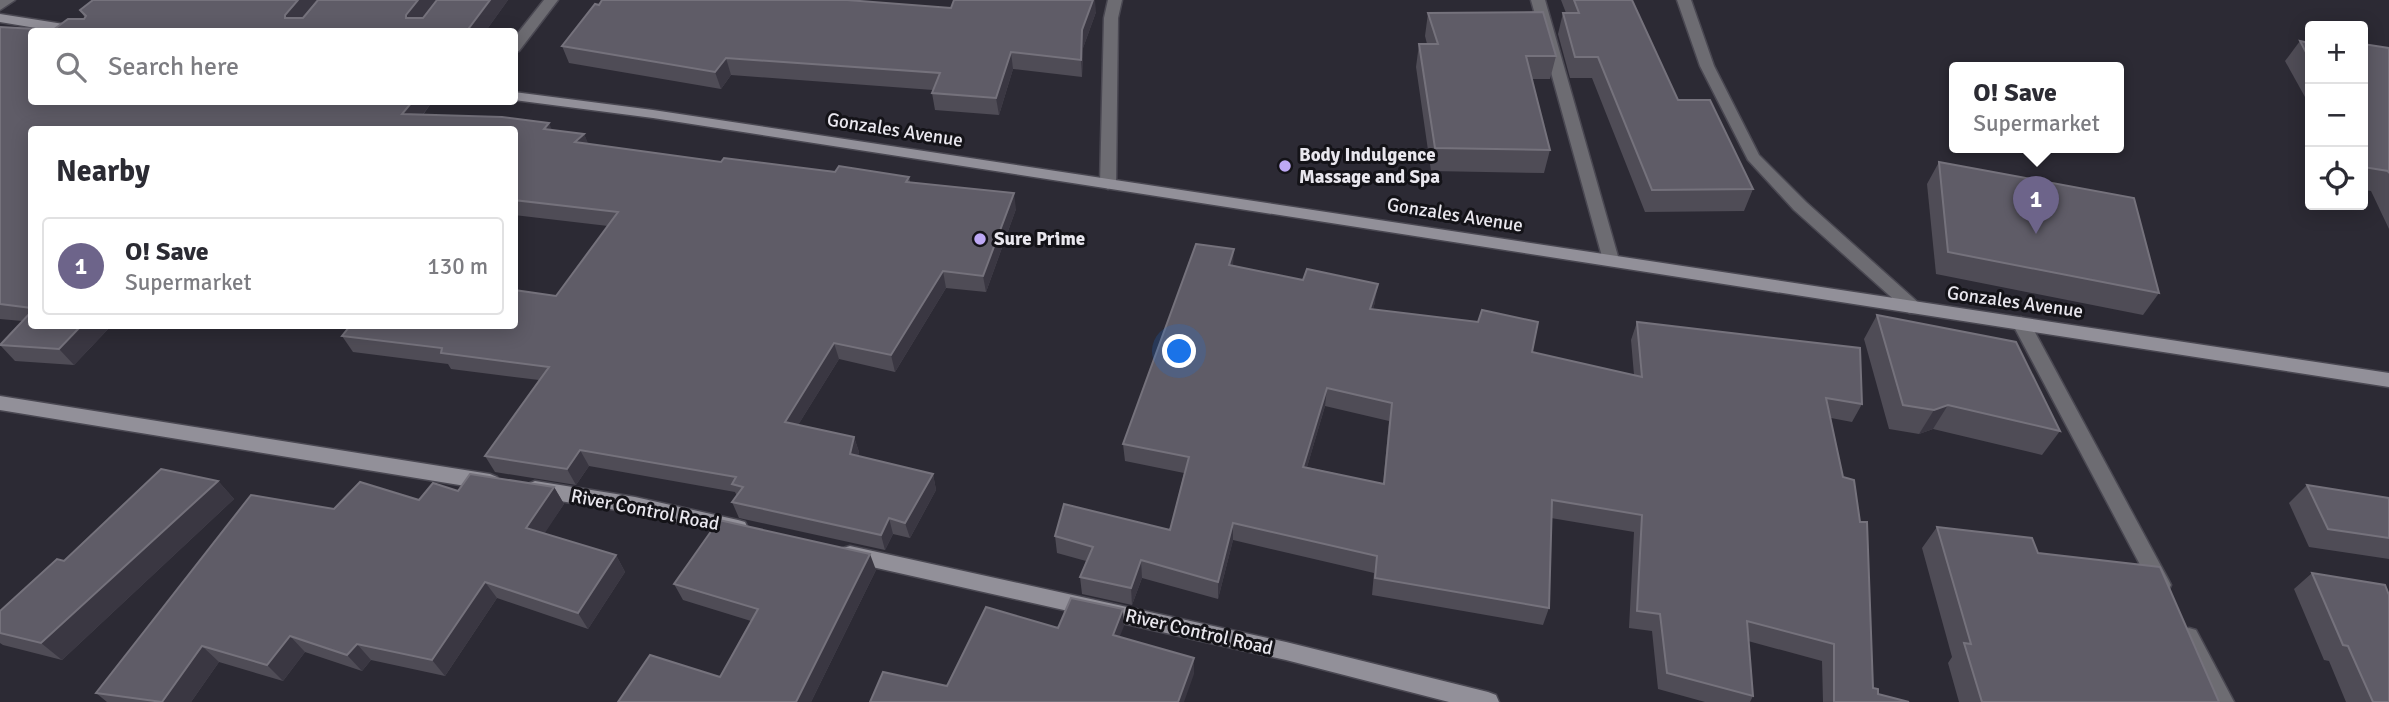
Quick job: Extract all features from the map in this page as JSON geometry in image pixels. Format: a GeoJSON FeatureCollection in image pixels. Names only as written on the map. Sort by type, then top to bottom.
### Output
{"type":"FeatureCollection","features":[{"type":"Feature","properties":{"kind":"main road"},"geometry":{"type":"LineString","coordinates":[[0,18],[64,28]]}},
{"type":"Feature","properties":{"kind":"main road","name":"Gonzales Avenue"},"geometry":{"type":"LineString","coordinates":[[518,97],[1611,260],[2389,380]]}},
{"type":"Feature","properties":{"kind":"main road","name":"River Control Road"},"geometry":{"type":"LineString","coordinates":[[0,403],[635,505],[757,533]]}},
{"type":"Feature","properties":{"kind":"main road","name":"River Control Road"},"geometry":{"type":"LineString","coordinates":[[825,548],[1272,648],[1488,702]]}},
{"type":"Feature","properties":{"kind":"street"},"geometry":{"type":"LineString","coordinates":[[0,6],[8,0]]}},
{"type":"Feature","properties":{"kind":"street"},"geometry":{"type":"LineString","coordinates":[[518,43],[551,0]]}},
{"type":"Feature","properties":{"kind":"street"},"geometry":{"type":"LineString","coordinates":[[1108,184],[1111,18],[1115,0]]}},
{"type":"Feature","properties":{"kind":"street"},"geometry":{"type":"LineString","coordinates":[[1538,0],[1611,260]]}},
{"type":"Feature","properties":{"kind":"street"},"geometry":{"type":"LineString","coordinates":[[1684,0],[1707,66],[1753,157],[1800,206],[1915,309]]}},
{"type":"Feature","properties":{"kind":"street"},"geometry":{"type":"LineString","coordinates":[[2021,323],[2223,702]]}},
{"type":"Feature","properties":{"kind":"building"},"geometry":{"type":"Polygon","coordinates":[[[93,0],[298,0],[285,18],[303,18],[318,0],[418,0],[406,18],[423,18],[437,0],[490,0],[469,28],[56,28],[68,19],[84,19],[86,16],[80,10],[93,0]]]}},
{"type":"Feature","properties":{"kind":"building"},"geometry":{"type":"Polygon","coordinates":[[[602,0],[847,0],[951,8],[954,0],[1093,0],[1082,30],[1081,60],[1011,52],[996,98],[932,93],[940,73],[726,58],[715,72],[562,46],[595,4],[599,5],[602,0]]]}},
{"type":"Feature","properties":{"kind":"building"},"geometry":{"type":"Polygon","coordinates":[[[1574,0],[1632,0],[1678,100],[1710,100],[1753,189],[1652,190],[1598,57],[1575,57],[1563,13],[1579,13],[1574,0]]]}},
{"type":"Feature","properties":{"kind":"building"},"geometry":{"type":"Polygon","coordinates":[[[1543,12],[1556,56],[1526,56],[1550,150],[1435,148],[1419,44],[1438,44],[1428,13],[1543,12]]]}},
{"type":"Feature","properties":{"kind":"building"},"geometry":{"type":"Polygon","coordinates":[[[0,27],[28,29],[28,105],[410,105],[402,114],[502,117],[549,123],[544,129],[584,134],[575,142],[721,162],[724,158],[835,172],[839,166],[909,177],[906,182],[1014,193],[983,276],[943,271],[891,355],[834,343],[785,422],[854,437],[850,454],[933,474],[905,523],[889,518],[881,535],[732,502],[743,487],[732,484],[736,477],[580,450],[567,469],[485,456],[549,367],[441,353],[442,348],[342,336],[348,329],[518,329],[518,291],[556,296],[618,212],[518,200],[518,126],[28,126],[28,308],[0,304],[0,27]]]}},
{"type":"Feature","properties":{"kind":"building"},"geometry":{"type":"Polygon","coordinates":[[[2368,45],[2389,48],[2389,173],[2368,168],[2368,45]]]}},
{"type":"Feature","properties":{"kind":"building"},"geometry":{"type":"Polygon","coordinates":[[[1939,162],[2134,198],[2159,293],[1948,252],[1939,162]]]}},
{"type":"Feature","properties":{"kind":"building"},"geometry":{"type":"Polygon","coordinates":[[[1196,244],[1234,249],[1229,265],[1303,280],[1307,269],[1378,284],[1370,309],[1478,322],[1482,310],[1538,322],[1532,352],[1642,377],[1637,322],[1860,348],[1862,404],[1826,398],[1843,477],[1854,480],[1860,522],[1867,522],[1873,688],[1878,689],[1878,694],[1909,702],[1834,702],[1834,644],[1747,621],[1753,696],[1667,673],[1660,614],[1637,611],[1642,515],[1552,500],[1549,608],[1375,578],[1377,556],[1233,523],[1218,582],[1141,560],[1131,588],[1080,577],[1093,547],[1055,536],[1064,504],[1170,530],[1189,457],[1123,444],[1196,244]],[[1327,388],[1303,467],[1384,484],[1392,403],[1327,388]]]}},
{"type":"Feature","properties":{"kind":"building"},"geometry":{"type":"Polygon","coordinates":[[[28,315],[28,329],[78,329],[59,349],[0,345],[28,315]]]}},
{"type":"Feature","properties":{"kind":"building"},"geometry":{"type":"Polygon","coordinates":[[[1877,315],[2016,342],[2060,431],[1948,405],[1934,410],[1903,405],[1877,315]]]}},
{"type":"Feature","properties":{"kind":"building"},"geometry":{"type":"Polygon","coordinates":[[[161,469],[218,481],[41,643],[0,633],[0,611],[57,559],[64,561],[161,469]]]}},
{"type":"Feature","properties":{"kind":"building"},"geometry":{"type":"Polygon","coordinates":[[[470,474],[554,487],[526,528],[616,555],[578,613],[485,582],[432,660],[357,644],[347,655],[290,636],[267,665],[202,646],[162,702],[96,693],[251,495],[334,509],[360,482],[419,500],[433,483],[458,491],[470,474]]]}},
{"type":"Feature","properties":{"kind":"building"},"geometry":{"type":"Polygon","coordinates":[[[2307,485],[2389,498],[2389,538],[2328,529],[2307,485]]]}},
{"type":"Feature","properties":{"kind":"building"},"geometry":{"type":"Polygon","coordinates":[[[719,520],[870,554],[796,702],[618,702],[650,655],[720,677],[758,609],[674,584],[719,520]]]}},
{"type":"Feature","properties":{"kind":"building"},"geometry":{"type":"Polygon","coordinates":[[[1937,527],[2032,538],[2038,553],[2160,567],[2219,702],[1982,702],[1964,643],[1971,644],[1937,527]]]}},
{"type":"Feature","properties":{"kind":"building"},"geometry":{"type":"Polygon","coordinates":[[[2312,573],[2385,585],[2389,595],[2389,702],[2373,702],[2348,646],[2343,645],[2312,573]]]}},
{"type":"Feature","properties":{"kind":"building"},"geometry":{"type":"Polygon","coordinates":[[[1071,598],[1123,609],[1113,635],[1194,658],[1178,702],[870,702],[883,672],[947,686],[986,607],[1058,628],[1071,598]]]}},
{"type":"Feature","properties":{"kind":"place","name":"Body Indulgence Massage and Spa"},"geometry":{"type":"Point","coordinates":[1285,166]}},
{"type":"Feature","properties":{"kind":"place","name":"O! Save"},"geometry":{"type":"Point","coordinates":[2036,234]}},
{"type":"Feature","properties":{"kind":"place","name":"Sure Prime"},"geometry":{"type":"Point","coordinates":[980,239]}}]}
